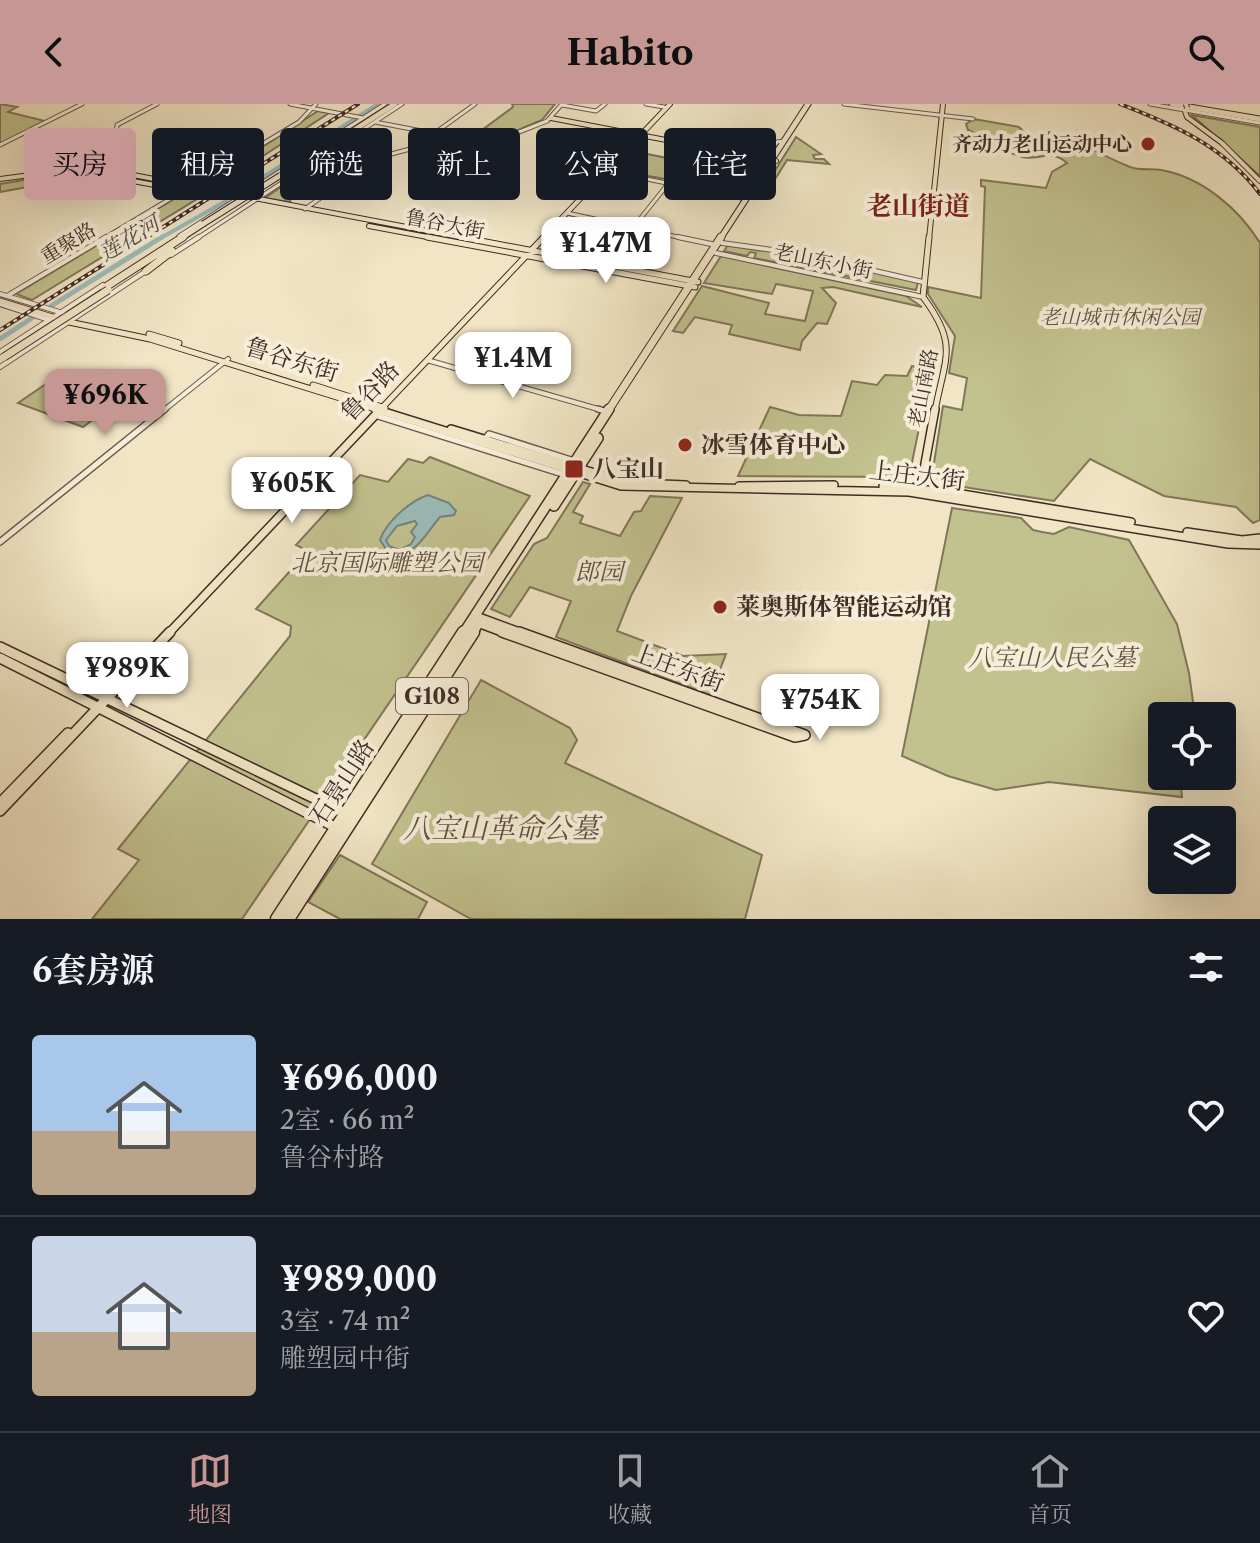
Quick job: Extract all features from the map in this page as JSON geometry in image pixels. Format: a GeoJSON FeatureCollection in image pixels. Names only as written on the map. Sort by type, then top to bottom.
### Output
{"type":"FeatureCollection","features":[{"type":"Feature","properties":{"kind":"highway"},"geometry":{"type":"LineString","coordinates":[[354,128],[389,104]]}},
{"type":"Feature","properties":{"kind":"highway"},"geometry":{"type":"LineString","coordinates":[[355,128],[389,104]]}},
{"type":"Feature","properties":{"kind":"highway","name":"石景山路"},"geometry":{"type":"LineString","coordinates":[[776,154],[810,104]]}},
{"type":"Feature","properties":{"kind":"highway","name":"石景山路"},"geometry":{"type":"LineString","coordinates":[[776,155],[810,104]]}},
{"type":"Feature","properties":{"kind":"highway"},"geometry":{"type":"LineString","coordinates":[[1172,104],[1260,120]]}},
{"type":"Feature","properties":{"kind":"highway"},"geometry":{"type":"LineString","coordinates":[[1185,107],[1260,120]]}},
{"type":"Feature","properties":{"kind":"highway"},"geometry":{"type":"LineString","coordinates":[[1,356],[280,177]]}},
{"type":"Feature","properties":{"kind":"highway","name":"石景山路"},"geometry":{"type":"LineString","coordinates":[[718,247],[745,200]]}},
{"type":"Feature","properties":{"kind":"highway","name":"石景山路"},"geometry":{"type":"LineString","coordinates":[[288,919],[747,200]]}},
{"type":"Feature","properties":{"kind":"highway"},"geometry":{"type":"LineString","coordinates":[[138,262],[184,239]]}},
{"type":"Feature","properties":{"kind":"highway"},"geometry":{"type":"LineString","coordinates":[[146,271],[184,239]]}},
{"type":"Feature","properties":{"kind":"highway","name":"石景山路"},"geometry":{"type":"LineString","coordinates":[[573,469],[694,284]]}},
{"type":"Feature","properties":{"kind":"highway","name":"石景山路"},"geometry":{"type":"LineString","coordinates":[[277,919],[477,619]]}},
{"type":"Feature","properties":{"kind":"main road"},"geometry":{"type":"LineString","coordinates":[[923,297],[943,104]]}},
{"type":"Feature","properties":{"kind":"main road","name":"鲁谷路"},"geometry":{"type":"LineString","coordinates":[[647,128],[668,105]]}},
{"type":"Feature","properties":{"kind":"main road"},"geometry":{"type":"LineString","coordinates":[[1185,107],[1190,120],[1222,143],[1260,180]]}},
{"type":"Feature","properties":{"kind":"main road"},"geometry":{"type":"LineString","coordinates":[[551,118],[607,128]]}},
{"type":"Feature","properties":{"kind":"main road","name":"鲁谷大街"},"geometry":{"type":"LineString","coordinates":[[0,181],[24,177]]}},
{"type":"Feature","properties":{"kind":"main road","name":"鲁谷大街"},"geometry":{"type":"LineString","coordinates":[[0,181],[24,179]]}},
{"type":"Feature","properties":{"kind":"main road","name":"鲁谷大街"},"geometry":{"type":"LineString","coordinates":[[245,200],[528,253],[604,264],[694,284]]}},
{"type":"Feature","properties":{"kind":"main road","name":"鲁谷路"},"geometry":{"type":"LineString","coordinates":[[378,410],[578,200]]}},
{"type":"Feature","properties":{"kind":"main road","name":"鲁谷路"},"geometry":{"type":"LineString","coordinates":[[0,811],[579,200]]}},
{"type":"Feature","properties":{"kind":"main road","name":"鲁谷大街"},"geometry":{"type":"LineString","coordinates":[[252,201],[694,284]]}},
{"type":"Feature","properties":{"kind":"main road","name":"老山南路"},"geometry":{"type":"LineString","coordinates":[[920,491],[948,340],[941,321],[923,297]]}},
{"type":"Feature","properties":{"kind":"main road","name":"鲁谷东街"},"geometry":{"type":"LineString","coordinates":[[1,298],[56,316],[224,360],[573,469]]}},
{"type":"Feature","properties":{"kind":"main road","name":"鲁谷东街"},"geometry":{"type":"LineString","coordinates":[[378,410],[487,437],[573,469]]}},
{"type":"Feature","properties":{"kind":"main road","name":"上庄大街"},"geometry":{"type":"LineString","coordinates":[[573,469],[621,486],[651,489],[920,491],[1228,544],[1260,541]]}},
{"type":"Feature","properties":{"kind":"main road","name":"上庄东街"},"geometry":{"type":"LineString","coordinates":[[477,619],[805,735],[795,737],[477,619]]}},
{"type":"Feature","properties":{"kind":"main road"},"geometry":{"type":"LineString","coordinates":[[0,647],[100,703],[136,729],[337,829]]}},
{"type":"Feature","properties":{"kind":"main road"},"geometry":{"type":"LineString","coordinates":[[0,658],[100,703],[147,718],[347,814]]}},
{"type":"Feature","properties":{"kind":"main road","name":"鲁谷路"},"geometry":{"type":"LineString","coordinates":[[0,803],[100,703]]}},
{"type":"Feature","properties":{"kind":"main road"},"geometry":{"type":"LineString","coordinates":[[136,729],[138,722],[147,718]]}},
{"type":"Feature","properties":{"kind":"main road"},"geometry":{"type":"LineString","coordinates":[[193,757],[202,745]]}},
{"type":"Feature","properties":{"kind":"street"},"geometry":{"type":"LineString","coordinates":[[0,145],[82,104]]}},
{"type":"Feature","properties":{"kind":"street"},"geometry":{"type":"LineString","coordinates":[[117,128],[157,104]]}},
{"type":"Feature","properties":{"kind":"street"},"geometry":{"type":"LineString","coordinates":[[290,104],[314,107]]}},
{"type":"Feature","properties":{"kind":"street"},"geometry":{"type":"LineString","coordinates":[[297,104],[360,117]]}},
{"type":"Feature","properties":{"kind":"street"},"geometry":{"type":"LineString","coordinates":[[264,181],[360,117],[389,104]]}},
{"type":"Feature","properties":{"kind":"street"},"geometry":{"type":"LineString","coordinates":[[0,367],[402,104]]}},
{"type":"Feature","properties":{"kind":"street"},"geometry":{"type":"LineString","coordinates":[[442,128],[475,104]]}},
{"type":"Feature","properties":{"kind":"street"},"geometry":{"type":"LineString","coordinates":[[520,131],[551,118],[562,105],[596,111],[605,104]]}},
{"type":"Feature","properties":{"kind":"street"},"geometry":{"type":"LineString","coordinates":[[646,104],[668,105]]}},
{"type":"Feature","properties":{"kind":"street"},"geometry":{"type":"LineString","coordinates":[[844,104],[973,119]]}},
{"type":"Feature","properties":{"kind":"street"},"geometry":{"type":"LineString","coordinates":[[1150,104],[1185,107]]}},
{"type":"Feature","properties":{"kind":"street"},"geometry":{"type":"LineString","coordinates":[[264,143],[293,126],[314,107]]}},
{"type":"Feature","properties":{"kind":"street"},"geometry":{"type":"LineString","coordinates":[[376,121],[408,128]]}},
{"type":"Feature","properties":{"kind":"street"},"geometry":{"type":"LineString","coordinates":[[305,209],[376,158],[408,150]]}},
{"type":"Feature","properties":{"kind":"street"},"geometry":{"type":"LineString","coordinates":[[264,188],[271,189]]}},
{"type":"Feature","properties":{"kind":"street"},"geometry":{"type":"LineString","coordinates":[[604,264],[664,189]]}},
{"type":"Feature","properties":{"kind":"street","name":"重聚路"},"geometry":{"type":"LineString","coordinates":[[1,298],[168,200]]}},
{"type":"Feature","properties":{"kind":"street"},"geometry":{"type":"LineString","coordinates":[[1,356],[56,316],[236,200]]}},
{"type":"Feature","properties":{"kind":"street"},"geometry":{"type":"LineString","coordinates":[[219,210],[233,214]]}},
{"type":"Feature","properties":{"kind":"street"},"geometry":{"type":"LineString","coordinates":[[567,213],[718,247],[801,254],[923,282]]}},
{"type":"Feature","properties":{"kind":"street","name":"老山东小街"},"geometry":{"type":"LineString","coordinates":[[718,247],[923,297]]}},
{"type":"Feature","properties":{"kind":"street"},"geometry":{"type":"LineString","coordinates":[[0,542],[224,360]]}},
{"type":"Feature","properties":{"kind":"street"},"geometry":{"type":"LineString","coordinates":[[427,360],[608,413]]}},
{"type":"Feature","properties":{"kind":"green space"},"geometry":{"type":"Polygon","coordinates":[[[0,104],[17,107],[8,112],[45,121],[24,128],[24,132],[0,144],[0,104]]]}},
{"type":"Feature","properties":{"kind":"green space"},"geometry":{"type":"Polygon","coordinates":[[[512,104],[555,104],[542,120],[520,129],[485,128],[513,107],[512,104]]]}},
{"type":"Feature","properties":{"kind":"green space"},"geometry":{"type":"Polygon","coordinates":[[[318,111],[329,113],[306,128],[292,128],[318,111]]]}},
{"type":"Feature","properties":{"kind":"green space"},"geometry":{"type":"Polygon","coordinates":[[[1192,115],[1260,127],[1260,176],[1192,115]]]}},
{"type":"Feature","properties":{"kind":"green space","name":"老山城市休闲公园"},"geometry":{"type":"Polygon","coordinates":[[[974,119],[1019,127],[1031,141],[1038,143],[1044,144],[1049,132],[1085,138],[1079,142],[1130,167],[1161,170],[1191,180],[1218,196],[1251,230],[1260,243],[1260,520],[1253,523],[1236,507],[1164,496],[1090,459],[1054,501],[931,482],[943,406],[962,410],[967,378],[949,373],[955,336],[928,294],[928,287],[981,298],[985,187],[981,186],[981,180],[1046,188],[1052,172],[1067,163],[1055,156],[1028,158],[1008,152],[968,130],[966,124],[974,119]]]}},
{"type":"Feature","properties":{"kind":"green space"},"geometry":{"type":"Polygon","coordinates":[[[280,136],[280,145],[264,155],[264,146],[280,136]]]}},
{"type":"Feature","properties":{"kind":"green space"},"geometry":{"type":"Polygon","coordinates":[[[796,137],[821,154],[813,155],[815,159],[824,159],[829,164],[787,160],[776,178],[776,169],[796,137]]]}},
{"type":"Feature","properties":{"kind":"green space"},"geometry":{"type":"Polygon","coordinates":[[[648,154],[664,157],[664,179],[648,176],[648,154]]]}},
{"type":"Feature","properties":{"kind":"green space"},"geometry":{"type":"Polygon","coordinates":[[[24,180],[24,188],[0,192],[0,184],[24,180]]]}},
{"type":"Feature","properties":{"kind":"green space"},"geometry":{"type":"Polygon","coordinates":[[[280,188],[280,200],[290,200],[290,202],[265,198],[280,188]]]}},
{"type":"Feature","properties":{"kind":"green space"},"geometry":{"type":"Polygon","coordinates":[[[172,200],[195,200],[32,300],[16,294],[172,200]]]}},
{"type":"Feature","properties":{"kind":"green space"},"geometry":{"type":"Polygon","coordinates":[[[728,245],[802,255],[918,282],[916,290],[754,258],[756,253],[750,252],[747,256],[724,251],[728,245]]]}},
{"type":"Feature","properties":{"kind":"green space"},"geometry":{"type":"Polygon","coordinates":[[[721,256],[906,296],[922,307],[833,287],[822,288],[836,303],[827,324],[817,323],[802,341],[800,350],[729,334],[732,325],[695,317],[683,333],[673,331],[702,286],[769,303],[765,314],[805,321],[813,291],[776,284],[772,294],[704,283],[721,256]]]}},
{"type":"Feature","properties":{"kind":"green space"},"geometry":{"type":"Polygon","coordinates":[[[912,366],[931,370],[909,477],[738,476],[770,407],[799,415],[841,416],[852,381],[877,385],[885,375],[907,376],[912,366]]]}},
{"type":"Feature","properties":{"kind":"green space"},"geometry":{"type":"Polygon","coordinates":[[[56,377],[120,399],[83,427],[18,403],[56,377]]]}},
{"type":"Feature","properties":{"kind":"green space","name":"北京国际雕塑公园"},"geometry":{"type":"Polygon","coordinates":[[[430,457],[530,496],[242,919],[92,919],[139,860],[118,849],[290,636],[291,626],[256,609],[308,551],[296,545],[360,475],[388,482],[408,459],[423,463],[430,457]]]}},
{"type":"Feature","properties":{"kind":"green space","name":"郎园"},"geometry":{"type":"Polygon","coordinates":[[[583,482],[590,484],[573,512],[583,516],[580,523],[620,536],[634,512],[641,511],[650,496],[682,498],[631,596],[617,631],[683,656],[726,654],[710,695],[556,637],[571,601],[530,587],[510,617],[491,609],[534,544],[547,538],[583,482]]]}},
{"type":"Feature","properties":{"kind":"green space","name":"八宝山人民公墓"},"geometry":{"type":"Polygon","coordinates":[[[952,508],[1021,518],[1033,530],[1042,532],[1054,534],[1069,527],[1129,540],[1177,624],[1189,673],[1193,702],[1148,702],[1148,790],[1181,790],[1182,797],[1049,782],[996,790],[948,776],[902,756],[952,508]]]}},
{"type":"Feature","properties":{"kind":"green space","name":"八宝山革命公墓"},"geometry":{"type":"Polygon","coordinates":[[[481,680],[570,728],[577,740],[565,763],[762,855],[745,919],[471,919],[372,864],[481,680]]]}},
{"type":"Feature","properties":{"kind":"green space"},"geometry":{"type":"Polygon","coordinates":[[[340,855],[427,902],[418,919],[340,919],[308,902],[340,855]]]}},
{"type":"Feature","properties":{"kind":"water"},"geometry":{"type":"Polygon","coordinates":[[[428,495],[449,503],[456,511],[454,515],[440,517],[411,550],[396,552],[386,549],[380,540],[388,526],[414,502],[428,495]],[[415,521],[397,526],[386,540],[389,546],[400,550],[411,544],[415,537],[411,532],[417,524],[415,521]]]}},
{"type":"Feature","properties":{"kind":"waterway","name":"莲花河"},"geometry":{"type":"LineString","coordinates":[[264,176],[378,104]]}},
{"type":"Feature","properties":{"kind":"waterway","name":"莲花河"},"geometry":{"type":"LineString","coordinates":[[159,239],[226,201]]}},
{"type":"Feature","properties":{"kind":"waterway","name":"莲花河"},"geometry":{"type":"LineString","coordinates":[[51,306],[162,237]]}},
{"type":"Feature","properties":{"kind":"waterway","name":"莲花河"},"geometry":{"type":"LineString","coordinates":[[0,339],[32,318]]}},
{"type":"Feature","properties":{"kind":"railway"},"geometry":{"type":"LineString","coordinates":[[0,330],[358,104]]}},
{"type":"Feature","properties":{"kind":"railway"},"geometry":{"type":"LineString","coordinates":[[1120,104],[1197,139],[1231,163],[1260,194]]}},
{"type":"Feature","properties":{"kind":"place","name":"齐动力老山运动中心"},"geometry":{"type":"Point","coordinates":[1148,144]}},
{"type":"Feature","properties":{"kind":"place","name":"冰雪体育中心"},"geometry":{"type":"Point","coordinates":[685,445]}},
{"type":"Feature","properties":{"kind":"place","name":"八宝山"},"geometry":{"type":"Point","coordinates":[574,469]}},
{"type":"Feature","properties":{"kind":"place","name":"莱奥斯体智能运动馆"},"geometry":{"type":"Point","coordinates":[720,607]}},
{"type":"Feature","properties":{"kind":"district","name":"老山街道"},"geometry":{"type":"Point","coordinates":[918,206]}}]}
